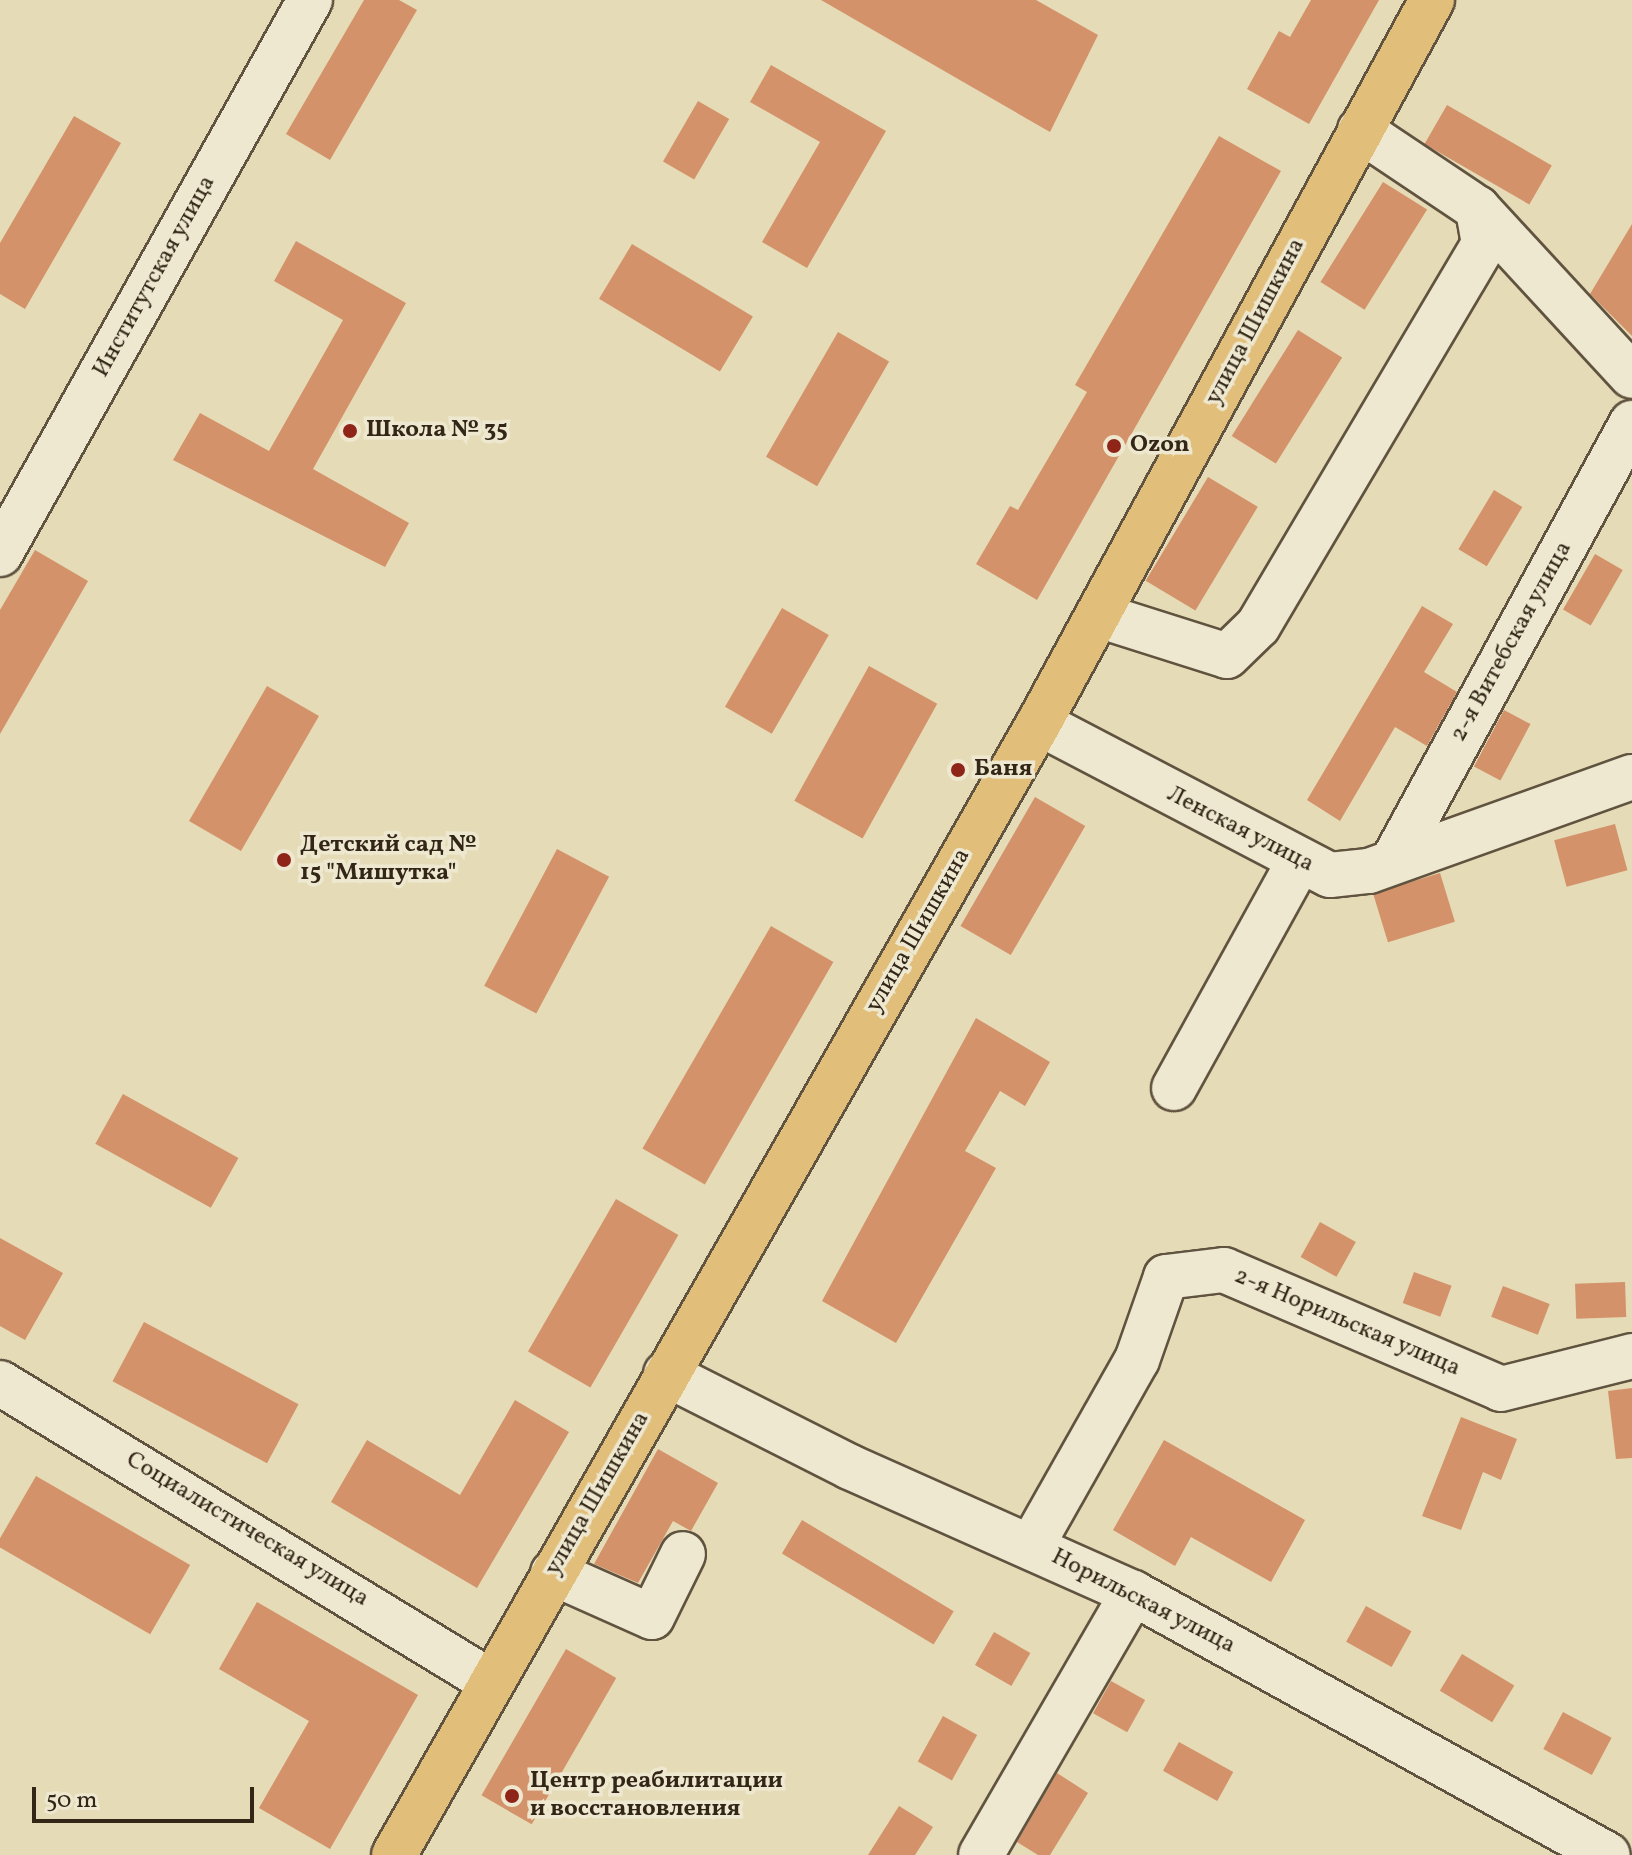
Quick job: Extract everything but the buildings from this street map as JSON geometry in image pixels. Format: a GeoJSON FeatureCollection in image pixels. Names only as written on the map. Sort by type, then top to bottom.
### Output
{"type":"FeatureCollection","features":[{"type":"Feature","properties":{"kind":"main road","name":"улица Шишкина"},"geometry":{"type":"LineString","coordinates":[[394,1855],[1039,723],[1432,0]]}},
{"type":"Feature","properties":{"kind":"street","name":"Институтская улица"},"geometry":{"type":"LineString","coordinates":[[0,554],[310,0]]}},
{"type":"Feature","properties":{"kind":"street"},"geometry":{"type":"LineString","coordinates":[[1360,130],[1478,209],[1632,376]]}},
{"type":"Feature","properties":{"kind":"street"},"geometry":{"type":"LineString","coordinates":[[1098,615],[1227,656],[1258,626],[1484,244],[1478,209]]}},
{"type":"Feature","properties":{"kind":"street","name":"2-я Витебская улица"},"geometry":{"type":"LineString","coordinates":[[1393,861],[1632,423]]}},
{"type":"Feature","properties":{"kind":"street","name":"Ленская улица"},"geometry":{"type":"LineString","coordinates":[[1039,723],[1299,862],[1347,876],[1632,777]]}},
{"type":"Feature","properties":{"kind":"street"},"geometry":{"type":"LineString","coordinates":[[1174,1088],[1299,862]]}},
{"type":"Feature","properties":{"kind":"street","name":"2-я Норильская улица"},"geometry":{"type":"LineString","coordinates":[[1031,1547],[1137,1360],[1166,1277],[1224,1270],[1501,1389],[1632,1356]]}},
{"type":"Feature","properties":{"kind":"street","name":"Норильская улица"},"geometry":{"type":"LineString","coordinates":[[666,1374],[850,1467],[1133,1593],[1608,1855]]}},
{"type":"Feature","properties":{"kind":"street","name":"Социалистическая улица"},"geometry":{"type":"LineString","coordinates":[[0,1383],[491,1682]]}},
{"type":"Feature","properties":{"kind":"street"},"geometry":{"type":"LineString","coordinates":[[553,1573],[652,1617],[683,1554]]}},
{"type":"Feature","properties":{"kind":"street"},"geometry":{"type":"LineString","coordinates":[[981,1855],[1133,1593]]}},
{"type":"Feature","properties":{"kind":"place","name":"Школа № 35"},"geometry":{"type":"Point","coordinates":[350,431]}},
{"type":"Feature","properties":{"kind":"place","name":"Ozon"},"geometry":{"type":"Point","coordinates":[1114,446]}},
{"type":"Feature","properties":{"kind":"place","name":"Баня"},"geometry":{"type":"Point","coordinates":[958,770]}},
{"type":"Feature","properties":{"kind":"place","name":"Детский сад № 15 \"Мишутка\""},"geometry":{"type":"Point","coordinates":[284,860]}},
{"type":"Feature","properties":{"kind":"place","name":"Центр реабилитации и восстановления"},"geometry":{"type":"Point","coordinates":[512,1796]}}]}
